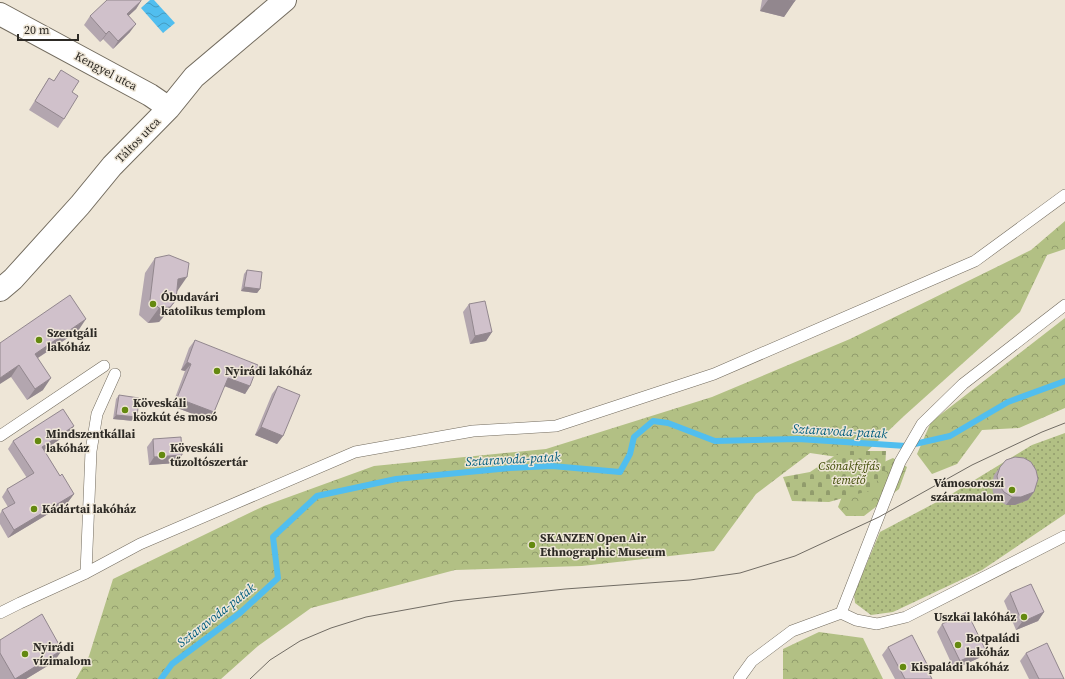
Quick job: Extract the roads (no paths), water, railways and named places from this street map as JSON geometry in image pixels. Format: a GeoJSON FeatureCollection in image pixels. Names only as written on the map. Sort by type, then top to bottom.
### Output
{"type":"FeatureCollection","features":[{"type":"Feature","properties":{"kind":"street","name":"Táltos utca"},"geometry":{"type":"LineString","coordinates":[[0,290],[13,279],[112,166],[169,108],[194,78],[285,0]]}},
{"type":"Feature","properties":{"kind":"street","name":"Kengyel utca"},"geometry":{"type":"LineString","coordinates":[[0,14],[150,95],[169,108]]}},
{"type":"Feature","properties":{"kind":"lane"},"geometry":{"type":"LineString","coordinates":[[0,613],[86,573],[140,544],[355,452],[474,431],[556,426],[714,374],[975,261],[1065,195]]}},
{"type":"Feature","properties":{"kind":"lane"},"geometry":{"type":"LineString","coordinates":[[841,613],[900,462],[922,424],[963,384],[1065,305]]}},
{"type":"Feature","properties":{"kind":"lane"},"geometry":{"type":"LineString","coordinates":[[0,436],[104,366]]}},
{"type":"Feature","properties":{"kind":"lane"},"geometry":{"type":"LineString","coordinates":[[86,573],[91,451],[97,414],[115,374]]}},
{"type":"Feature","properties":{"kind":"lane"},"geometry":{"type":"LineString","coordinates":[[738,679],[752,661],[792,631],[841,613],[856,620],[877,624],[906,617],[1065,536]]}},
{"type":"Feature","properties":{"kind":"water"},"geometry":{"type":"Polygon","coordinates":[[[150,0],[154,0],[175,23],[163,33],[141,8],[150,0]]]}},
{"type":"Feature","properties":{"kind":"waterway","name":"Sztaravoda-patak"},"geometry":{"type":"LineString","coordinates":[[161,679],[172,664],[240,613],[278,578],[273,537],[317,496],[396,479],[510,468],[552,466],[620,472],[630,454],[634,437],[653,421],[668,423],[715,441],[798,439],[906,446],[950,436],[1008,402],[1065,381]]}},
{"type":"Feature","properties":{"kind":"tram line"},"geometry":{"type":"LineString","coordinates":[[250,679],[270,660],[300,641],[331,628],[366,617],[454,601],[565,589],[690,580],[740,573],[795,556],[879,517],[972,465],[1042,432],[1065,423]]}},
{"type":"Feature","properties":{"kind":"place","name":"Óbudavári katolikus templom"},"geometry":{"type":"Point","coordinates":[153,304]}},
{"type":"Feature","properties":{"kind":"place","name":"Szentgáli lakóház"},"geometry":{"type":"Point","coordinates":[39,340]}},
{"type":"Feature","properties":{"kind":"place","name":"Nyirádi lakóház"},"geometry":{"type":"Point","coordinates":[217,371]}},
{"type":"Feature","properties":{"kind":"place","name":"Köveskáli közkút és mosó"},"geometry":{"type":"Point","coordinates":[125,410]}},
{"type":"Feature","properties":{"kind":"place","name":"Mindszentkállai lakóház"},"geometry":{"type":"Point","coordinates":[38,441]}},
{"type":"Feature","properties":{"kind":"place","name":"Köveskáli tűzoltószertár"},"geometry":{"type":"Point","coordinates":[162,455]}},
{"type":"Feature","properties":{"kind":"place","name":"Vámosoroszi szárazmalom"},"geometry":{"type":"Point","coordinates":[1012,490]}},
{"type":"Feature","properties":{"kind":"place","name":"Kádártai lakóház"},"geometry":{"type":"Point","coordinates":[34,509]}},
{"type":"Feature","properties":{"kind":"place","name":"SKANZEN Open Air Ethnographic Museum"},"geometry":{"type":"Point","coordinates":[532,545]}},
{"type":"Feature","properties":{"kind":"place","name":"Uszkai lakóház"},"geometry":{"type":"Point","coordinates":[1024,617]}},
{"type":"Feature","properties":{"kind":"place","name":"Botpaládi lakóház"},"geometry":{"type":"Point","coordinates":[958,645]}},
{"type":"Feature","properties":{"kind":"place","name":"Nyirádi vízimalom"},"geometry":{"type":"Point","coordinates":[25,654]}},
{"type":"Feature","properties":{"kind":"place","name":"Kispaládi lakóház"},"geometry":{"type":"Point","coordinates":[903,667]}},
{"type":"Feature","properties":{"kind":"park label","name":"Csónakfejfás temető"},"geometry":{"type":"Point","coordinates":[849,473]}}]}
